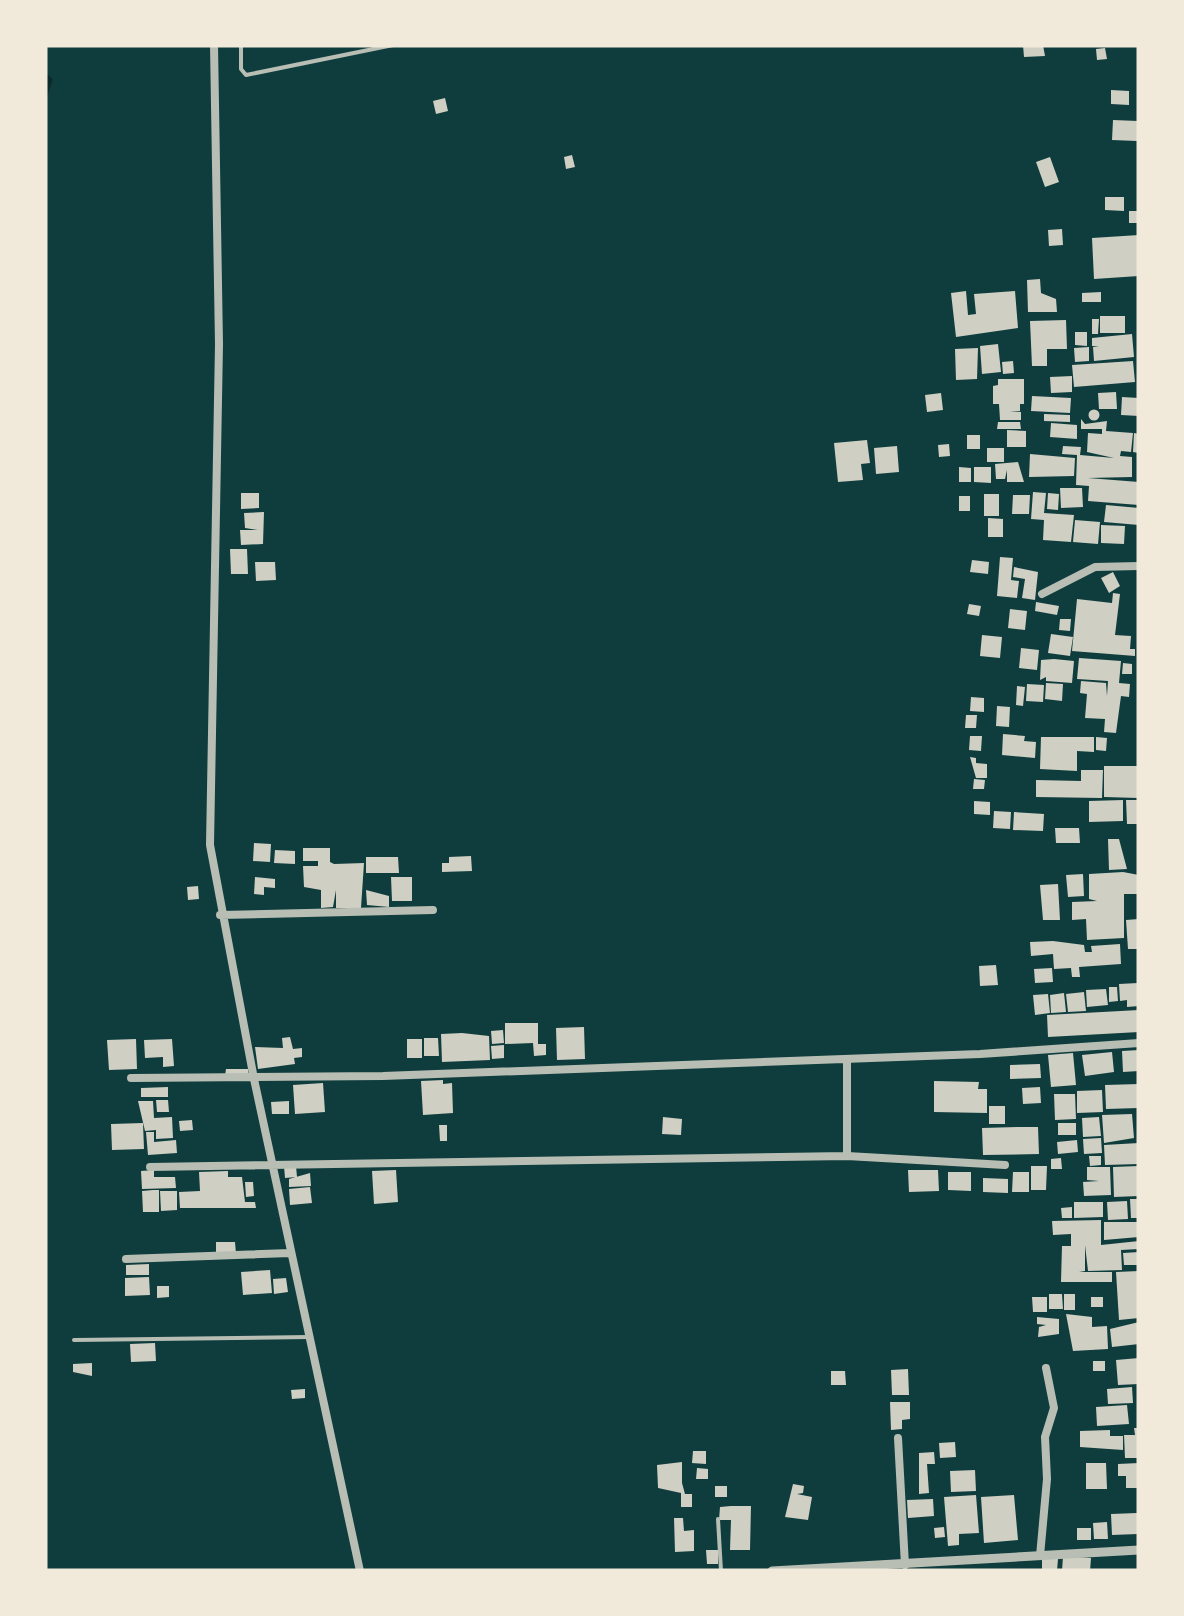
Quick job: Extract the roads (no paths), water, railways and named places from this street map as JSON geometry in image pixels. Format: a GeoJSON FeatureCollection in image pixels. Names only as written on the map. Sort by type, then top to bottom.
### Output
{"type":"FeatureCollection","features":[{"type":"Feature","properties":{"kind":"street"},"geometry":{"type":"LineString","coordinates":[[214,45],[218,567],[208,826],[220,914],[360,1571]]}},
{"type":"Feature","properties":{"kind":"street"},"geometry":{"type":"LineString","coordinates":[[1042,594],[1095,567],[1139,566]]}},
{"type":"Feature","properties":{"kind":"street"},"geometry":{"type":"LineString","coordinates":[[220,914],[432,910]]}},
{"type":"Feature","properties":{"kind":"street"},"geometry":{"type":"LineString","coordinates":[[130,1078],[254,1080],[847,1058],[1139,1042]]}},
{"type":"Feature","properties":{"kind":"street"},"geometry":{"type":"LineString","coordinates":[[847,1058],[848,1156]]}},
{"type":"Feature","properties":{"kind":"street"},"geometry":{"type":"LineString","coordinates":[[150,1167],[271,1162],[848,1156],[1006,1165]]}},
{"type":"Feature","properties":{"kind":"street"},"geometry":{"type":"LineString","coordinates":[[126,1259],[290,1253]]}},
{"type":"Feature","properties":{"kind":"street"},"geometry":{"type":"LineString","coordinates":[[1040,1556],[1047,1479],[1045,1437],[1054,1408],[1046,1368]]}},
{"type":"Feature","properties":{"kind":"street"},"geometry":{"type":"LineString","coordinates":[[898,1438],[905,1565]]}},
{"type":"Feature","properties":{"kind":"street"},"geometry":{"type":"LineString","coordinates":[[772,1571],[932,1567],[1139,1550]]}},
{"type":"Feature","properties":{"kind":"lane"},"geometry":{"type":"LineString","coordinates":[[241,45],[240,70],[246,75],[393,45]]}},
{"type":"Feature","properties":{"kind":"lane"},"geometry":{"type":"LineString","coordinates":[[74,1340],[309,1337]]}},
{"type":"Feature","properties":{"kind":"lane"},"geometry":{"type":"LineString","coordinates":[[718,1518],[722,1571]]}},
{"type":"Feature","properties":{"kind":"waterway"},"geometry":{"type":"LineString","coordinates":[[45,75],[50,80],[45,95]]}}]}
